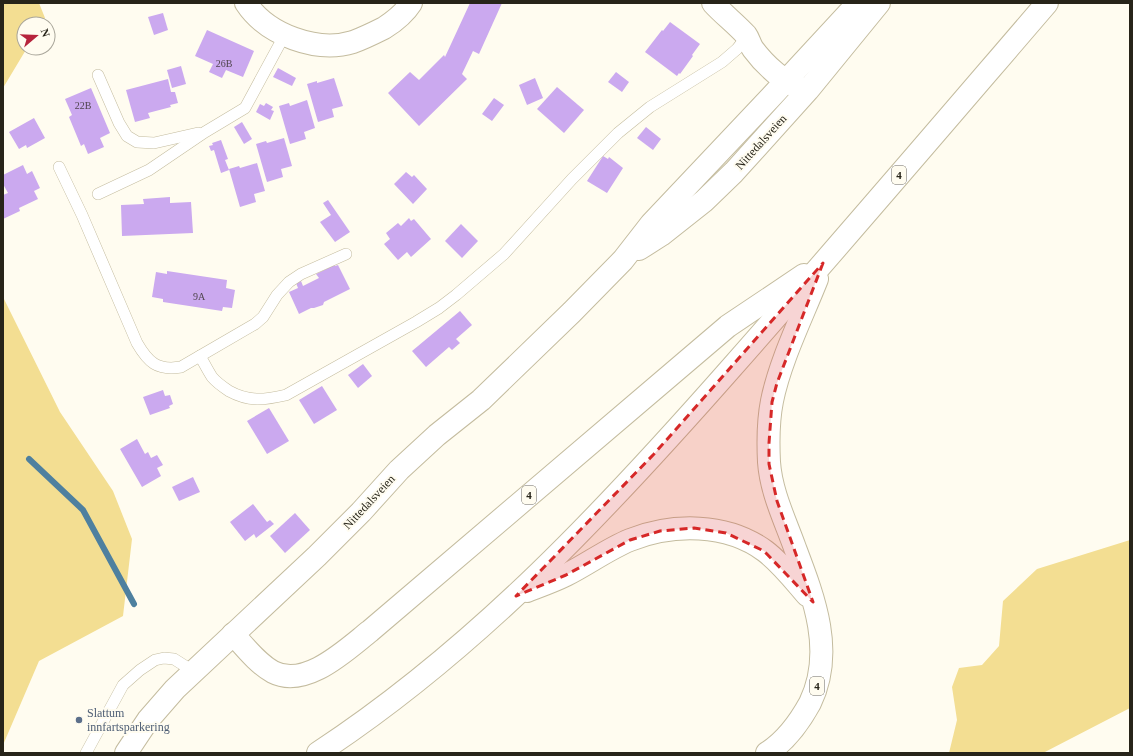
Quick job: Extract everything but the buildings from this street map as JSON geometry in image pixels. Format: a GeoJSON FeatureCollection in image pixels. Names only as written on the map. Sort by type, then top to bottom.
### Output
{"type":"FeatureCollection","features":[{"type":"Feature","properties":{"kind":"main road"},"geometry":{"type":"LineString","coordinates":[[246,3],[264,22],[284,36],[329,45],[352,42],[375,33],[396,20],[411,3]]}},
{"type":"Feature","properties":{"kind":"main road"},"geometry":{"type":"LineString","coordinates":[[713,3],[747,36],[760,39],[791,76],[802,78],[808,90]]}},
{"type":"Feature","properties":{"kind":"main road","name":"Nittedalsveien"},"geometry":{"type":"LineString","coordinates":[[126,753],[162,702],[192,671],[343,531],[399,470],[500,383],[623,260],[651,224],[858,3]]}},
{"type":"Feature","properties":{"kind":"main road","name":"Nittedalsveien"},"geometry":{"type":"LineString","coordinates":[[623,260],[661,235],[704,201],[734,172],[808,90],[879,3]]}},
{"type":"Feature","properties":{"kind":"main road","name":"4"},"geometry":{"type":"LineString","coordinates":[[318,753],[400,694],[456,648],[516,596],[621,491],[823,263],[1047,3]]}},
{"type":"Feature","properties":{"kind":"main road","name":"4"},"geometry":{"type":"LineString","coordinates":[[767,753],[784,739],[804,714],[816,687],[822,661],[821,631],[795,548],[777,501],[769,464],[769,443],[772,402],[777,383],[823,263]]}},
{"type":"Feature","properties":{"kind":"main road","name":"4"},"geometry":{"type":"LineString","coordinates":[[233,634],[256,659],[275,673],[296,675],[308,673],[320,668],[345,651],[370,631],[728,326],[823,263]]}},
{"type":"Feature","properties":{"kind":"main road","name":"4"},"geometry":{"type":"LineString","coordinates":[[516,596],[566,576],[615,547],[630,540],[660,531],[679,528],[694,528],[710,529],[726,533],[741,538],[764,551],[778,562],[813,602]]}},
{"type":"Feature","properties":{"kind":"lane"},"geometry":{"type":"LineString","coordinates":[[98,194],[149,170],[205,132],[245,108],[284,36]]}},
{"type":"Feature","properties":{"kind":"lane"},"geometry":{"type":"LineString","coordinates":[[200,356],[213,378],[224,387],[248,399],[269,399],[286,395],[416,322],[439,308],[456,295],[504,254],[572,179],[618,132],[655,103],[722,62],[737,49],[747,36]]}},
{"type":"Feature","properties":{"kind":"lane"},"geometry":{"type":"LineString","coordinates":[[98,75],[119,123],[127,136],[138,142],[154,143],[205,132]]}},
{"type":"Feature","properties":{"kind":"lane"},"geometry":{"type":"LineString","coordinates":[[59,167],[82,215],[137,343],[143,354],[150,362],[161,367],[169,369],[181,367],[254,324],[263,317],[277,295],[289,282],[301,274],[346,254]]}},
{"type":"Feature","properties":{"kind":"lane"},"geometry":{"type":"LineString","coordinates":[[86,753],[123,686],[140,670],[155,660],[164,658],[174,659],[192,671]]}},
{"type":"Feature","properties":{"kind":"highlighted area"},"geometry":{"type":"Polygon","coordinates":[[[823,263],[777,383],[772,402],[769,443],[769,464],[777,501],[813,602],[764,551],[726,533],[694,528],[660,531],[630,540],[566,575],[516,596],[654,454],[823,263]]]}},
{"type":"Feature","properties":{"kind":"shaded area"},"geometry":{"type":"Polygon","coordinates":[[[3,3],[39,3],[44,16],[16,16],[16,56],[22,56],[3,88],[3,3]]]}},
{"type":"Feature","properties":{"kind":"shaded area"},"geometry":{"type":"Polygon","coordinates":[[[3,297],[60,412],[113,491],[132,539],[123,616],[39,661],[3,745],[3,297]]]}},
{"type":"Feature","properties":{"kind":"shaded area"},"geometry":{"type":"Polygon","coordinates":[[[1130,540],[1130,708],[1043,753],[949,753],[957,720],[952,687],[959,668],[982,665],[999,646],[1003,601],[1037,569],[1130,540]]]}},
{"type":"Feature","properties":{"kind":"waterway"},"geometry":{"type":"LineString","coordinates":[[29,459],[83,510],[134,604]]}},
{"type":"Feature","properties":{"kind":"place","name":"Slattum innfartsparkering"},"geometry":{"type":"Point","coordinates":[79,720]}}]}
